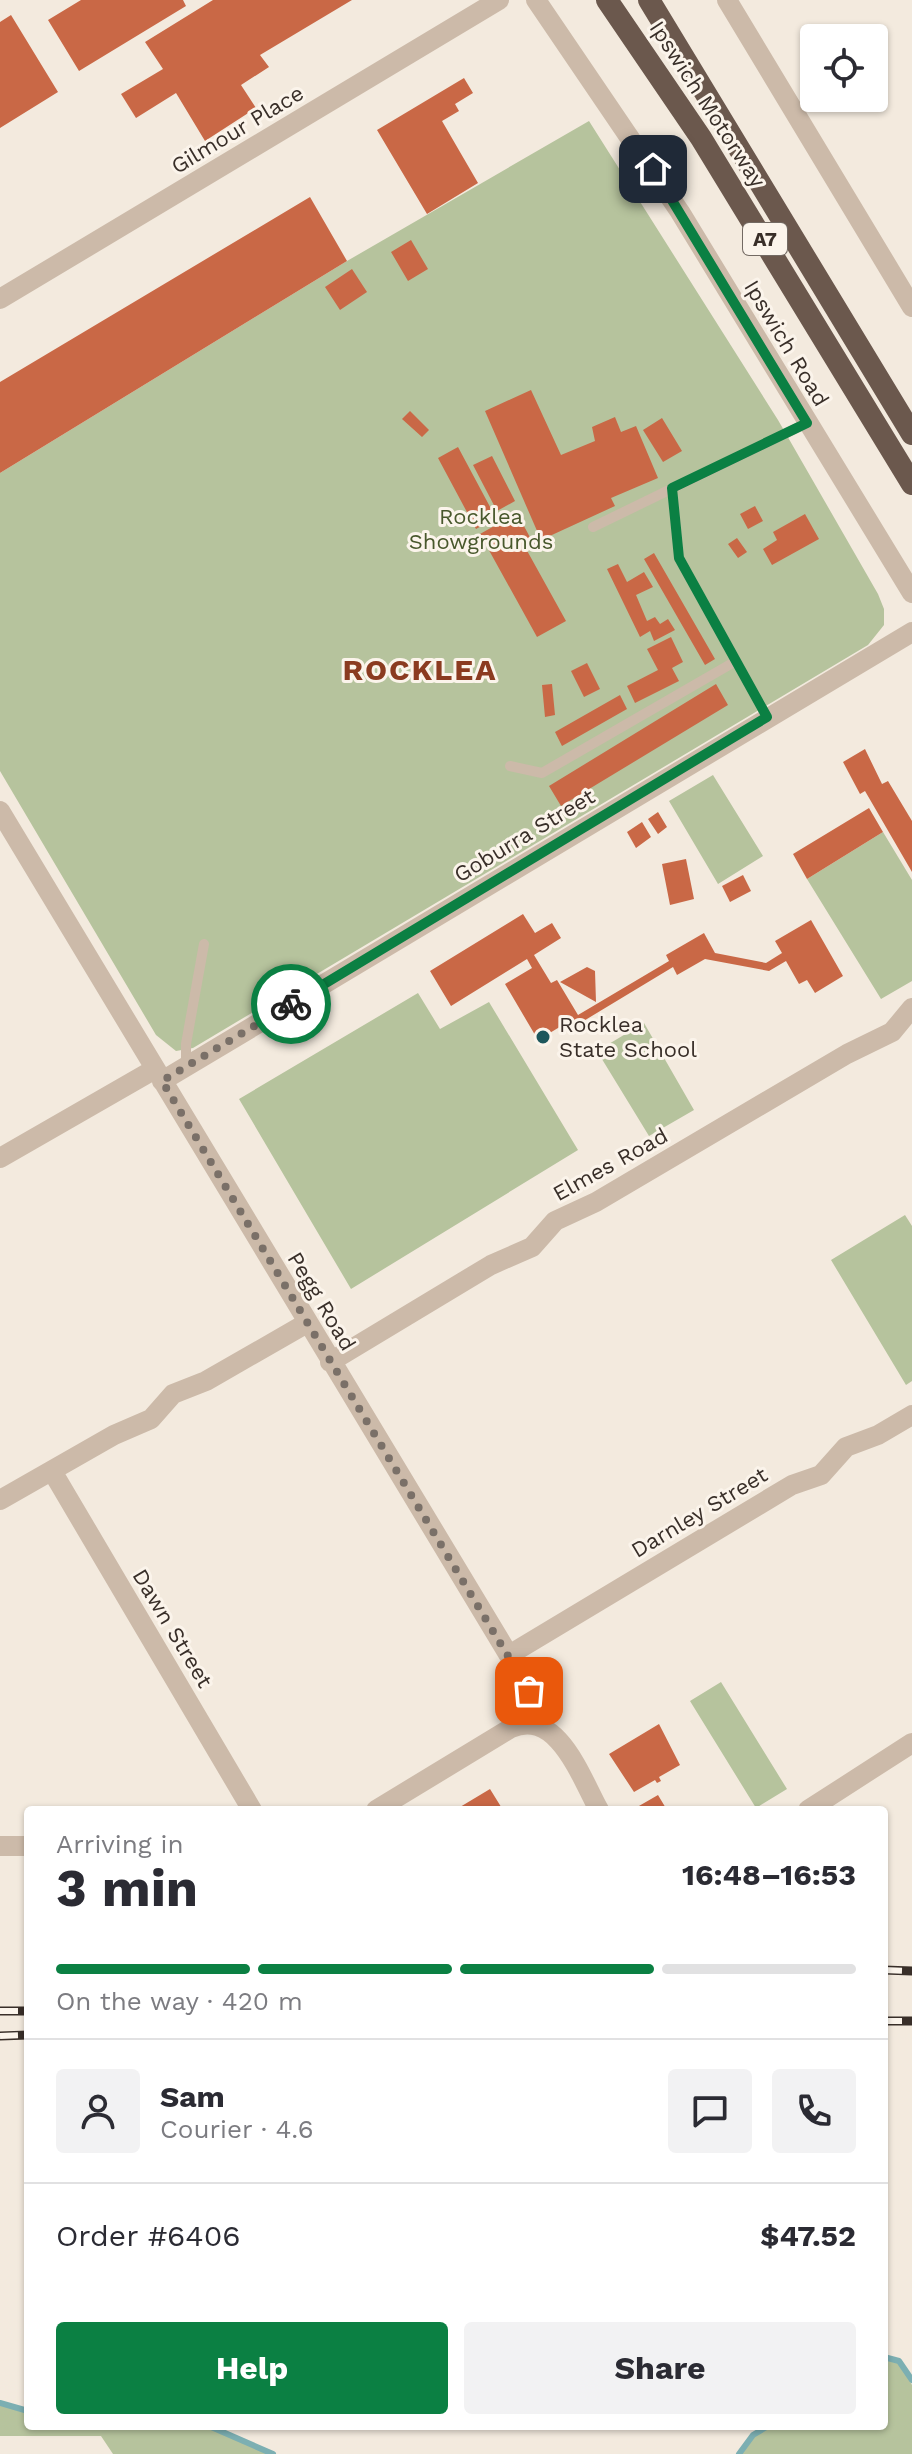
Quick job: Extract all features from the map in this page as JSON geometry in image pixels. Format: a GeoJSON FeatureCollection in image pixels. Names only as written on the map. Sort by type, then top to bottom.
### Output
{"type":"FeatureCollection","features":[{"type":"Feature","properties":{"kind":"highway","name":"Ipswich Motorway"},"geometry":{"type":"LineString","coordinates":[[607,0],[701,138],[912,484]]}},
{"type":"Feature","properties":{"kind":"highway","name":"Ipswich Motorway"},"geometry":{"type":"LineString","coordinates":[[649,0],[912,434]]}},
{"type":"Feature","properties":{"kind":"street","name":"Gilmour Place"},"geometry":{"type":"LineString","coordinates":[[0,299],[499,0]]}},
{"type":"Feature","properties":{"kind":"street","name":"Ipswich Road"},"geometry":{"type":"LineString","coordinates":[[536,0],[680,212],[912,593]]}},
{"type":"Feature","properties":{"kind":"street"},"geometry":{"type":"LineString","coordinates":[[727,0],[912,307]]}},
{"type":"Feature","properties":{"kind":"street","name":"Goburra Street"},"geometry":{"type":"LineString","coordinates":[[0,1158],[158,1075],[186,1067],[912,632]]}},
{"type":"Feature","properties":{"kind":"street","name":"Pegg Road"},"geometry":{"type":"LineString","coordinates":[[0,811],[509,1655],[529,1691],[533,1722]]}},
{"type":"Feature","properties":{"kind":"street","name":"Elmes Road"},"geometry":{"type":"LineString","coordinates":[[330,1362],[491,1265],[532,1247],[555,1221],[596,1202],[847,1054],[888,1034],[912,1008]]}},
{"type":"Feature","properties":{"kind":"street"},"geometry":{"type":"LineString","coordinates":[[0,1500],[114,1435],[151,1419],[173,1394],[206,1381],[307,1323]]}},
{"type":"Feature","properties":{"kind":"street","name":"Darnley Street"},"geometry":{"type":"LineString","coordinates":[[509,1655],[755,1506],[792,1485],[821,1475],[846,1447],[878,1435],[912,1415]]}},
{"type":"Feature","properties":{"kind":"street","name":"Dawn Street"},"geometry":{"type":"LineString","coordinates":[[52,1471],[250,1806]]}},
{"type":"Feature","properties":{"kind":"street"},"geometry":{"type":"LineString","coordinates":[[383,1806],[511,1728],[533,1722],[560,1742],[597,1806]]}},
{"type":"Feature","properties":{"kind":"street"},"geometry":{"type":"LineString","coordinates":[[814,1806],[912,1743]]}},
{"type":"Feature","properties":{"kind":"street"},"geometry":{"type":"LineString","coordinates":[[0,1846],[24,1846]]}},
{"type":"Feature","properties":{"kind":"lane"},"geometry":{"type":"LineString","coordinates":[[593,527],[807,423]]}},
{"type":"Feature","properties":{"kind":"lane"},"geometry":{"type":"LineString","coordinates":[[672,488],[679,558],[767,717]]}},
{"type":"Feature","properties":{"kind":"lane"},"geometry":{"type":"LineString","coordinates":[[510,766],[542,773],[736,661]]}},
{"type":"Feature","properties":{"kind":"lane"},"geometry":{"type":"LineString","coordinates":[[186,1067],[186,1044],[204,944]]}},
{"type":"Feature","properties":{"kind":"green space","name":"Rocklea Showgrounds"},"geometry":{"type":"Polygon","coordinates":[[[589,121],[778,420],[878,594],[884,609],[884,625],[868,645],[193,1048],[176,1051],[156,1035],[0,771],[0,473],[347,261],[589,121]]]}},
{"type":"Feature","properties":{"kind":"green space"},"geometry":{"type":"Polygon","coordinates":[[[713,775],[763,856],[718,884],[669,801],[713,775]]]}},
{"type":"Feature","properties":{"kind":"green space"},"geometry":{"type":"Polygon","coordinates":[[[883,832],[912,880],[912,981],[881,999],[807,879],[883,832]]]}},
{"type":"Feature","properties":{"kind":"green space"},"geometry":{"type":"Polygon","coordinates":[[[418,993],[440,1029],[489,1002],[578,1150],[351,1289],[239,1099],[418,993]]]}},
{"type":"Feature","properties":{"kind":"green space"},"geometry":{"type":"Polygon","coordinates":[[[644,1023],[694,1110],[649,1136],[597,1051],[644,1023]]]}},
{"type":"Feature","properties":{"kind":"green space"},"geometry":{"type":"Polygon","coordinates":[[[905,1215],[912,1226],[912,1381],[906,1385],[831,1260],[905,1215]]]}},
{"type":"Feature","properties":{"kind":"green space"},"geometry":{"type":"Polygon","coordinates":[[[721,1682],[787,1789],[755,1806],[690,1701],[721,1682]]]}},
{"type":"Feature","properties":{"kind":"green space"},"geometry":{"type":"Polygon","coordinates":[[[888,2358],[899,2361],[912,2385],[912,2454],[739,2454],[753,2435],[761,2430],[888,2430],[888,2358]]]}},
{"type":"Feature","properties":{"kind":"green space"},"geometry":{"type":"Polygon","coordinates":[[[0,2403],[24,2410],[24,2430],[218,2430],[273,2454],[113,2454],[101,2436],[0,2436],[0,2403]]]}},
{"type":"Feature","properties":{"kind":"building"},"geometry":{"type":"Polygon","coordinates":[[[81,0],[183,0],[186,6],[79,71],[48,20],[81,0]]]}},
{"type":"Feature","properties":{"kind":"building"},"geometry":{"type":"Polygon","coordinates":[[[213,0],[352,0],[260,55],[269,67],[241,85],[256,108],[205,141],[176,93],[136,118],[121,94],[163,69],[145,42],[213,0]]]}},
{"type":"Feature","properties":{"kind":"building"},"geometry":{"type":"Polygon","coordinates":[[[11,15],[58,92],[0,128],[0,22],[11,15]]]}},
{"type":"Feature","properties":{"kind":"building"},"geometry":{"type":"Polygon","coordinates":[[[464,78],[473,93],[455,104],[459,111],[442,121],[478,183],[427,214],[377,130],[464,78]]]}},
{"type":"Feature","properties":{"kind":"building"},"geometry":{"type":"Polygon","coordinates":[[[310,197],[347,261],[0,473],[0,382],[310,197]]]}},
{"type":"Feature","properties":{"kind":"building"},"geometry":{"type":"Polygon","coordinates":[[[411,240],[428,269],[408,281],[391,252],[411,240]]]}},
{"type":"Feature","properties":{"kind":"building"},"geometry":{"type":"Polygon","coordinates":[[[352,269],[367,292],[340,310],[325,287],[352,269]]]}},
{"type":"Feature","properties":{"kind":"building"},"geometry":{"type":"Polygon","coordinates":[[[531,390],[561,455],[595,441],[592,427],[615,417],[621,432],[636,426],[658,478],[611,498],[615,506],[541,540],[485,411],[531,390]]]}},
{"type":"Feature","properties":{"kind":"building"},"geometry":{"type":"Polygon","coordinates":[[[410,411],[429,430],[422,437],[402,419],[410,411]]]}},
{"type":"Feature","properties":{"kind":"building"},"geometry":{"type":"Polygon","coordinates":[[[662,418],[682,451],[663,462],[643,430],[662,418]]]}},
{"type":"Feature","properties":{"kind":"building"},"geometry":{"type":"Polygon","coordinates":[[[458,447],[496,518],[476,529],[438,458],[458,447]]]}},
{"type":"Feature","properties":{"kind":"building"},"geometry":{"type":"Polygon","coordinates":[[[492,456],[515,501],[497,511],[473,465],[492,456]]]}},
{"type":"Feature","properties":{"kind":"building"},"geometry":{"type":"Polygon","coordinates":[[[755,506],[763,521],[748,529],[740,514],[755,506]]]}},
{"type":"Feature","properties":{"kind":"building"},"geometry":{"type":"Polygon","coordinates":[[[517,513],[533,543],[525,547],[566,621],[537,637],[480,534],[517,513]]]}},
{"type":"Feature","properties":{"kind":"building"},"geometry":{"type":"Polygon","coordinates":[[[805,514],[819,539],[772,565],[763,549],[777,540],[773,532],[805,514]]]}},
{"type":"Feature","properties":{"kind":"building"},"geometry":{"type":"Polygon","coordinates":[[[737,538],[747,552],[738,558],[728,544],[737,538]]]}},
{"type":"Feature","properties":{"kind":"building"},"geometry":{"type":"Polygon","coordinates":[[[654,553],[715,659],[705,665],[644,559],[654,553]]]}},
{"type":"Feature","properties":{"kind":"building"},"geometry":{"type":"Polygon","coordinates":[[[618,564],[627,582],[644,572],[653,587],[636,595],[647,621],[655,617],[660,624],[668,619],[675,630],[654,641],[650,631],[640,637],[607,569],[618,564]]]}},
{"type":"Feature","properties":{"kind":"building"},"geometry":{"type":"Polygon","coordinates":[[[671,637],[683,662],[672,668],[679,681],[635,703],[627,686],[658,670],[647,649],[671,637]]]}},
{"type":"Feature","properties":{"kind":"building"},"geometry":{"type":"Polygon","coordinates":[[[587,663],[600,689],[584,697],[571,671],[587,663]]]}},
{"type":"Feature","properties":{"kind":"building"},"geometry":{"type":"Polygon","coordinates":[[[552,684],[555,715],[545,717],[542,685],[552,684]]]}},
{"type":"Feature","properties":{"kind":"building"},"geometry":{"type":"Polygon","coordinates":[[[716,684],[728,705],[561,806],[549,786],[716,684]]]}},
{"type":"Feature","properties":{"kind":"building"},"geometry":{"type":"Polygon","coordinates":[[[620,695],[627,709],[562,746],[555,732],[620,695]]]}},
{"type":"Feature","properties":{"kind":"building"},"geometry":{"type":"Polygon","coordinates":[[[865,749],[882,784],[888,781],[912,821],[912,872],[865,791],[860,794],[843,762],[865,749]]]}},
{"type":"Feature","properties":{"kind":"building"},"geometry":{"type":"Polygon","coordinates":[[[869,808],[883,832],[807,879],[793,854],[869,808]]]}},
{"type":"Feature","properties":{"kind":"building"},"geometry":{"type":"Polygon","coordinates":[[[658,812],[667,827],[658,834],[648,819],[658,812]]]}},
{"type":"Feature","properties":{"kind":"building"},"geometry":{"type":"Polygon","coordinates":[[[642,822],[651,837],[636,848],[627,832],[642,822]]]}},
{"type":"Feature","properties":{"kind":"building"},"geometry":{"type":"Polygon","coordinates":[[[686,859],[694,899],[670,905],[662,864],[686,859]]]}},
{"type":"Feature","properties":{"kind":"building"},"geometry":{"type":"Polygon","coordinates":[[[743,875],[751,891],[730,902],[722,886],[743,875]]]}},
{"type":"Feature","properties":{"kind":"building"},"geometry":{"type":"Polygon","coordinates":[[[523,914],[535,933],[552,923],[561,938],[534,955],[551,983],[557,980],[578,1015],[669,961],[666,955],[704,933],[715,953],[766,963],[782,953],[775,941],[811,920],[843,976],[815,993],[807,980],[799,984],[786,961],[769,971],[705,959],[677,975],[673,967],[572,1028],[568,1022],[538,1040],[505,984],[532,968],[527,959],[451,1006],[430,971],[523,914]]]}},
{"type":"Feature","properties":{"kind":"building"},"geometry":{"type":"Polygon","coordinates":[[[587,967],[595,971],[596,1002],[560,982],[587,967]]]}},
{"type":"Feature","properties":{"kind":"building"},"geometry":{"type":"Polygon","coordinates":[[[659,1724],[680,1765],[659,1777],[661,1781],[657,1783],[655,1780],[634,1792],[609,1754],[659,1724]]]}},
{"type":"Feature","properties":{"kind":"building"},"geometry":{"type":"Polygon","coordinates":[[[490,1789],[501,1806],[462,1806],[490,1789]]]}},
{"type":"Feature","properties":{"kind":"building"},"geometry":{"type":"Polygon","coordinates":[[[658,1795],[665,1806],[639,1806],[658,1795]]]}},
{"type":"Feature","properties":{"kind":"waterway"},"geometry":{"type":"LineString","coordinates":[[888,2358],[899,2361],[912,2380]]}},
{"type":"Feature","properties":{"kind":"waterway"},"geometry":{"type":"LineString","coordinates":[[0,2403],[24,2410]]}},
{"type":"Feature","properties":{"kind":"waterway"},"geometry":{"type":"LineString","coordinates":[[218,2430],[273,2454]]}},
{"type":"Feature","properties":{"kind":"waterway"},"geometry":{"type":"LineString","coordinates":[[739,2454],[753,2435],[761,2430]]}},
{"type":"Feature","properties":{"kind":"railway"},"geometry":{"type":"LineString","coordinates":[[888,1970],[912,1971]]}},
{"type":"Feature","properties":{"kind":"railway"},"geometry":{"type":"LineString","coordinates":[[0,2011],[24,2011]]}},
{"type":"Feature","properties":{"kind":"railway"},"geometry":{"type":"LineString","coordinates":[[888,2021],[912,2021]]}},
{"type":"Feature","properties":{"kind":"railway"},"geometry":{"type":"LineString","coordinates":[[0,2036],[24,2035]]}},
{"type":"Feature","properties":{"kind":"way so far"},"geometry":{"type":"LineString","coordinates":[[291,1004],[162,1081],[529,1691]]}},
{"type":"Feature","properties":{"kind":"place","name":"Rocklea State School"},"geometry":{"type":"Point","coordinates":[543,1037]}},
{"type":"Feature","properties":{"kind":"district","name":"ROCKLEA"},"geometry":{"type":"Point","coordinates":[420,670]}},
{"type":"Feature","properties":{"kind":"route"},"geometry":{"type":"LineString","coordinates":[[291,1004],[767,717],[679,558],[672,488],[807,423],[653,169]]}}]}
